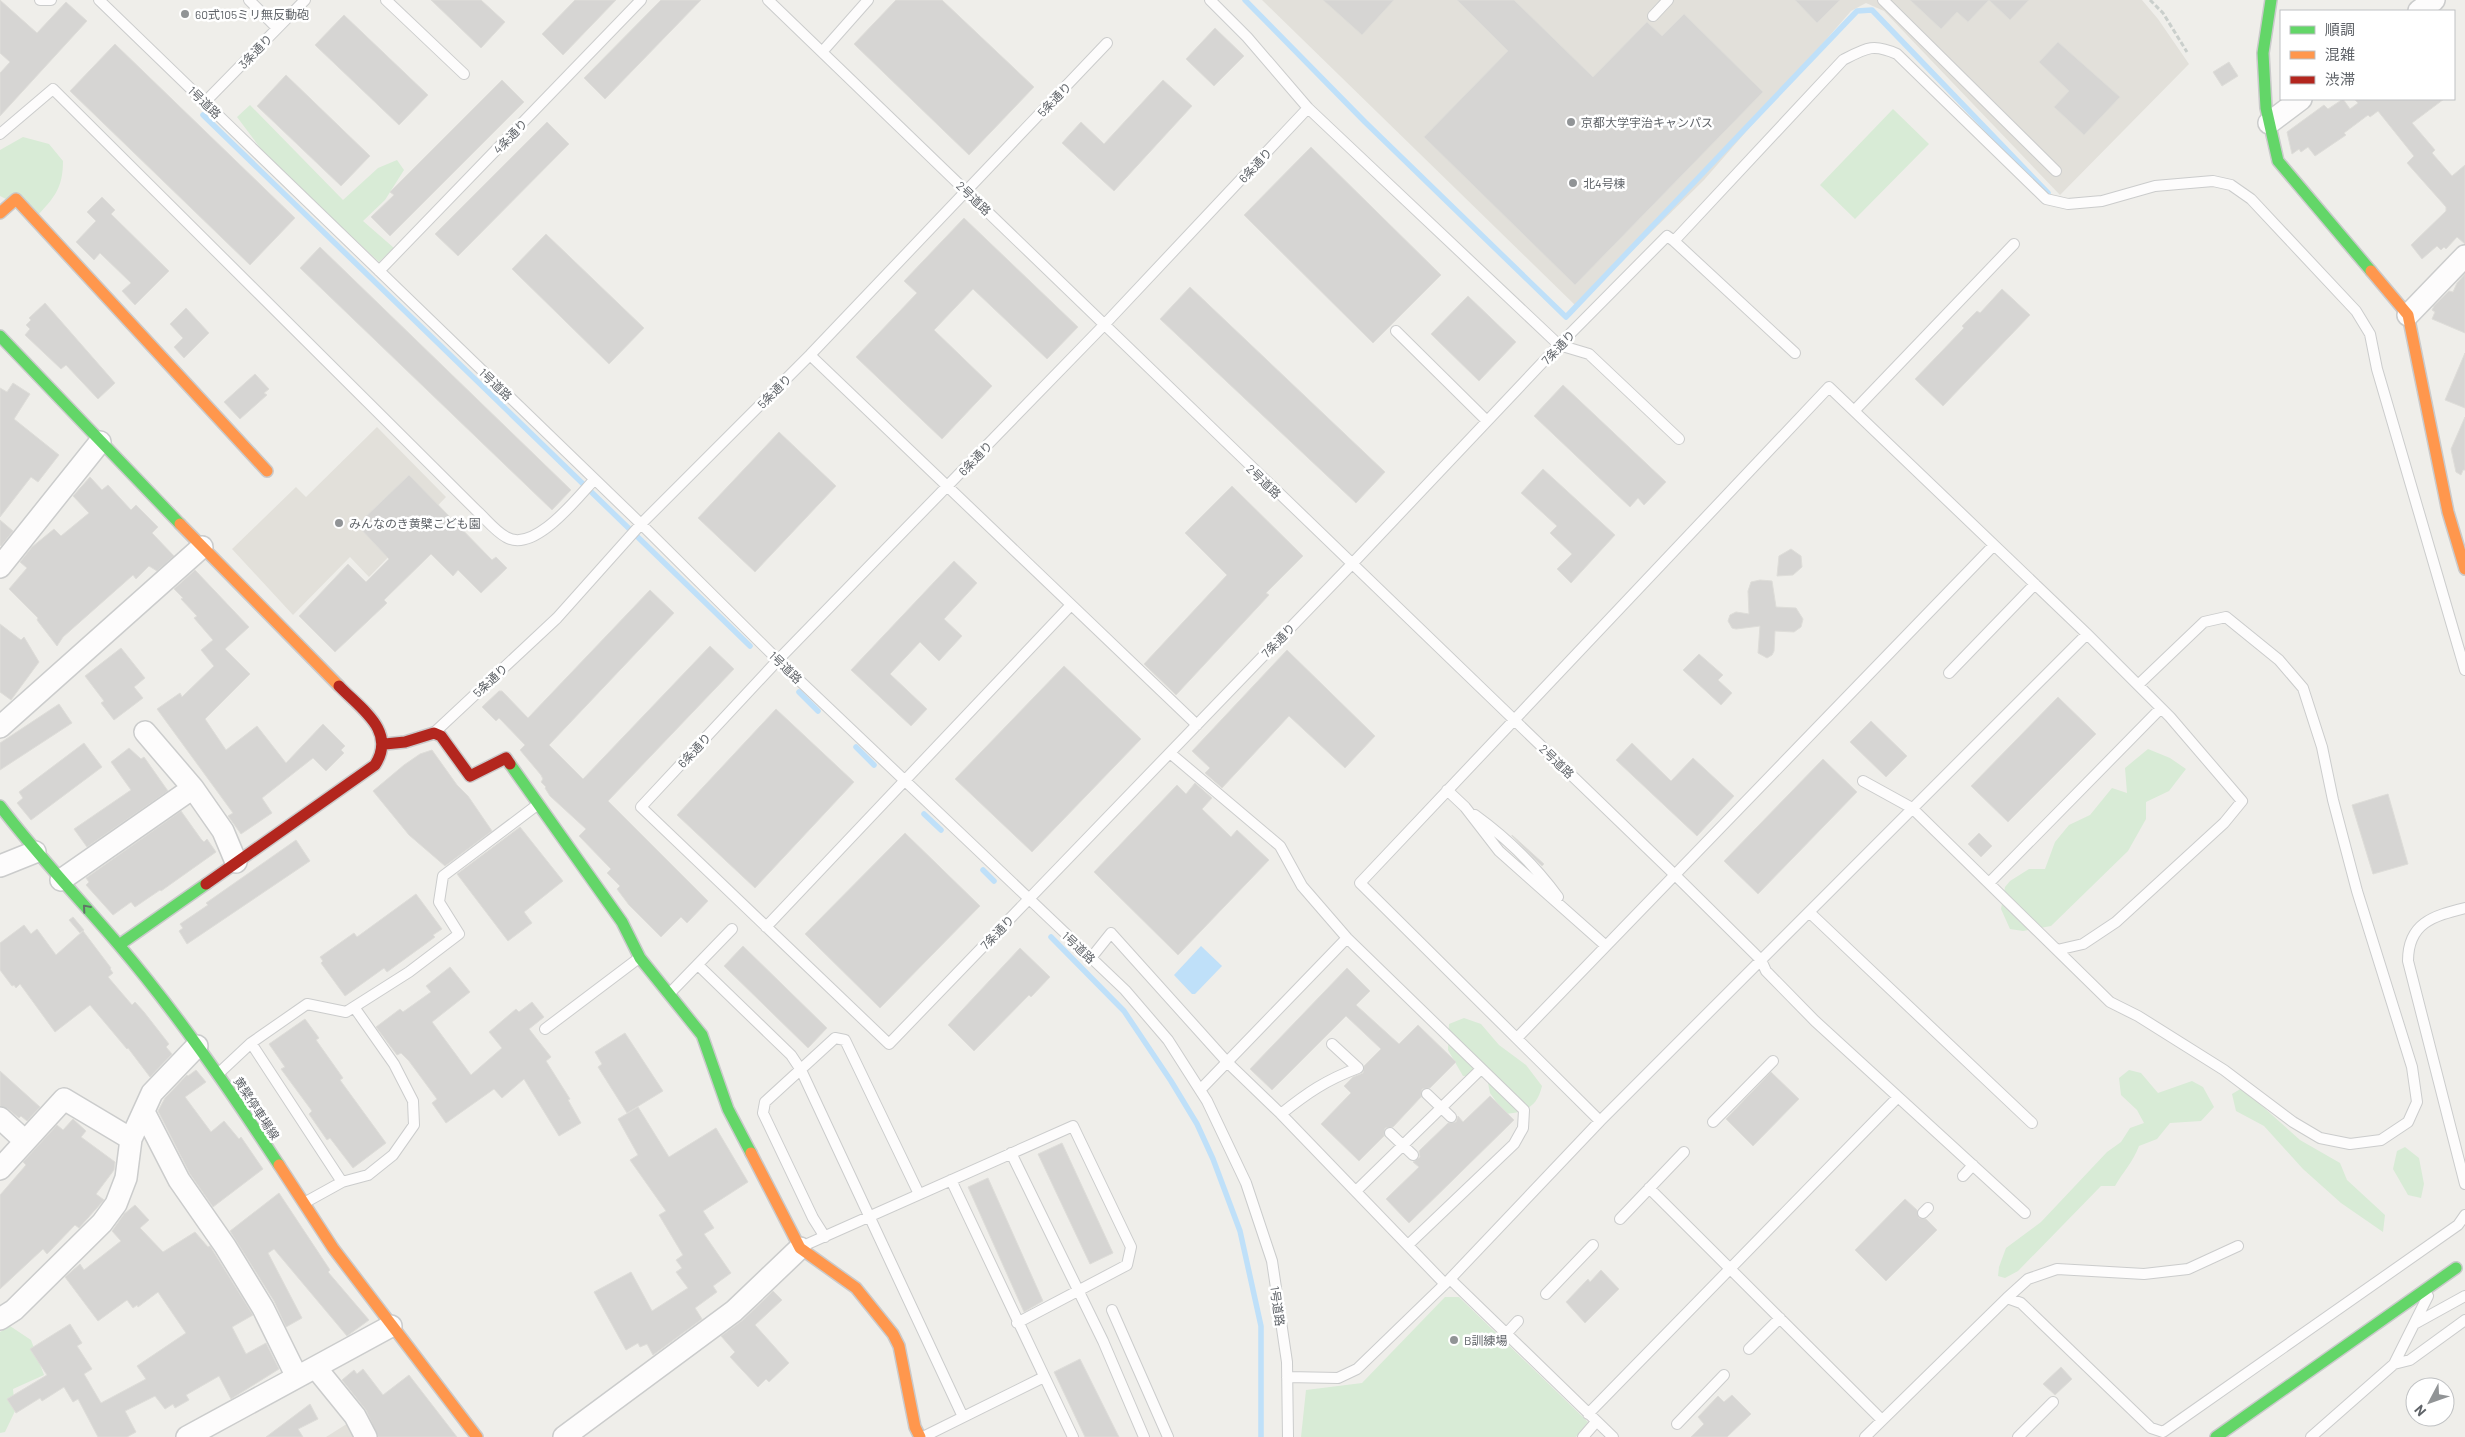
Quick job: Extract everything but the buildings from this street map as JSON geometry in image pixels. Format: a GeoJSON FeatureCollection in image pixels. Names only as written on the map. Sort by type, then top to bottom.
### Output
{"type":"FeatureCollection","features":[{"type":"Feature","properties":{"kind":"street"},"geometry":{"type":"LineString","coordinates":[[2271,0],[2263,53],[2266,108],[2278,161],[2408,315],[2448,512],[2465,569]]}},
{"type":"Feature","properties":{"kind":"street"},"geometry":{"type":"LineString","coordinates":[[2420,10],[2434,0]]}},
{"type":"Feature","properties":{"kind":"street"},"geometry":{"type":"LineString","coordinates":[[2269,123],[2301,100]]}},
{"type":"Feature","properties":{"kind":"street"},"geometry":{"type":"LineString","coordinates":[[0,213],[16,199],[267,471]]}},
{"type":"Feature","properties":{"kind":"street"},"geometry":{"type":"LineString","coordinates":[[2408,315],[2457,277],[2465,256]]}},
{"type":"Feature","properties":{"kind":"street"},"geometry":{"type":"LineString","coordinates":[[2,342],[368,716],[379,728],[385,744],[382,754],[375,765],[119,945]]}},
{"type":"Feature","properties":{"kind":"street"},"geometry":{"type":"LineString","coordinates":[[0,567],[100,442]]}},
{"type":"Feature","properties":{"kind":"street"},"geometry":{"type":"LineString","coordinates":[[0,727],[202,548]]}},
{"type":"Feature","properties":{"kind":"street"},"geometry":{"type":"LineString","coordinates":[[145,732],[193,788],[223,831],[236,862]]}},
{"type":"Feature","properties":{"kind":"street"},"geometry":{"type":"LineString","coordinates":[[385,744],[405,742],[434,733],[441,736],[470,776],[506,758],[537,805],[622,922],[640,958],[702,1035],[728,1109],[800,1248],[856,1288],[893,1334],[899,1346],[915,1427],[922,1437]]}},
{"type":"Feature","properties":{"kind":"street"},"geometry":{"type":"LineString","coordinates":[[61,880],[193,788]]}},
{"type":"Feature","properties":{"kind":"street","name":"黄檗停車場線"},"geometry":{"type":"LineString","coordinates":[[0,806],[35,852],[119,945],[219,1074],[303,1203],[391,1326],[477,1437]]}},
{"type":"Feature","properties":{"kind":"street"},"geometry":{"type":"LineString","coordinates":[[0,866],[35,852]]}},
{"type":"Feature","properties":{"kind":"street"},"geometry":{"type":"LineString","coordinates":[[0,1319],[14,1310],[81,1243],[116,1204],[126,1178],[131,1139],[152,1093],[197,1046]]}},
{"type":"Feature","properties":{"kind":"street"},"geometry":{"type":"LineString","coordinates":[[0,1168],[64,1099],[131,1139]]}},
{"type":"Feature","properties":{"kind":"street"},"geometry":{"type":"LineString","coordinates":[[144,1112],[179,1180],[225,1246],[263,1308],[297,1377]]}},
{"type":"Feature","properties":{"kind":"street"},"geometry":{"type":"LineString","coordinates":[[0,1118],[25,1141]]}},
{"type":"Feature","properties":{"kind":"street"},"geometry":{"type":"LineString","coordinates":[[564,1437],[734,1311],[800,1248]]}},
{"type":"Feature","properties":{"kind":"street"},"geometry":{"type":"LineString","coordinates":[[2216,1437],[2461,1265]]}},
{"type":"Feature","properties":{"kind":"street"},"geometry":{"type":"LineString","coordinates":[[187,1437],[391,1326]]}},
{"type":"Feature","properties":{"kind":"street"},"geometry":{"type":"LineString","coordinates":[[316,1368],[355,1416],[366,1437]]}},
{"type":"Feature","properties":{"kind":"lane"},"geometry":{"type":"LineString","coordinates":[[40,0],[51,0]]}},
{"type":"Feature","properties":{"kind":"lane","name":"1号道路"},"geometry":{"type":"LineString","coordinates":[[100,0],[778,660],[1125,990],[1168,1040],[1200,1090],[1246,1182],[1272,1261],[1287,1362],[1288,1437]]}},
{"type":"Feature","properties":{"kind":"lane"},"geometry":{"type":"LineString","coordinates":[[249,0],[277,28]]}},
{"type":"Feature","properties":{"kind":"lane","name":"3条通り"},"geometry":{"type":"LineString","coordinates":[[205,102],[305,0]]}},
{"type":"Feature","properties":{"kind":"lane"},"geometry":{"type":"LineString","coordinates":[[386,0],[464,74]]}},
{"type":"Feature","properties":{"kind":"lane","name":"4条通り"},"geometry":{"type":"LineString","coordinates":[[379,271],[641,0]]}},
{"type":"Feature","properties":{"kind":"lane","name":"2号道路"},"geometry":{"type":"LineString","coordinates":[[768,0],[1351,565],[1675,875],[1761,960],[1766,972],[1815,1020],[2025,1213]]}},
{"type":"Feature","properties":{"kind":"lane"},"geometry":{"type":"LineString","coordinates":[[822,52],[868,0]]}},
{"type":"Feature","properties":{"kind":"lane"},"geometry":{"type":"LineString","coordinates":[[1210,0],[1247,37],[1308,108],[1559,345],[1589,354],[1679,440]]}},
{"type":"Feature","properties":{"kind":"lane"},"geometry":{"type":"LineString","coordinates":[[1653,16],[1668,0]]}},
{"type":"Feature","properties":{"kind":"lane"},"geometry":{"type":"LineString","coordinates":[[1883,0],[2056,171]]}},
{"type":"Feature","properties":{"kind":"lane","name":"5条通り"},"geometry":{"type":"LineString","coordinates":[[434,733],[557,618],[640,526],[810,355],[1107,43]]}},
{"type":"Feature","properties":{"kind":"lane","name":"7条通り"},"geometry":{"type":"LineString","coordinates":[[766,927],[889,1044],[1351,565],[1559,345],[1671,238],[1843,60],[1862,50],[1881,47],[1897,54],[1921,76],[2046,199],[2068,204],[2102,201],[2154,186],[2213,181],[2231,185],[2251,199],[2356,311],[2370,334],[2377,368],[2465,670]]}},
{"type":"Feature","properties":{"kind":"lane"},"geometry":{"type":"LineString","coordinates":[[0,134],[53,89],[506,538],[519,540],[542,531],[593,481]]}},
{"type":"Feature","properties":{"kind":"lane","name":"6条通り"},"geometry":{"type":"LineString","coordinates":[[766,927],[641,807],[778,660],[1104,326],[1308,108]]}},
{"type":"Feature","properties":{"kind":"lane"},"geometry":{"type":"LineString","coordinates":[[1671,238],[1795,353]]}},
{"type":"Feature","properties":{"kind":"lane"},"geometry":{"type":"LineString","coordinates":[[1854,411],[2014,244]]}},
{"type":"Feature","properties":{"kind":"lane"},"geometry":{"type":"LineString","coordinates":[[1396,331],[1487,420]]}},
{"type":"Feature","properties":{"kind":"lane"},"geometry":{"type":"LineString","coordinates":[[810,355],[1197,725]]}},
{"type":"Feature","properties":{"kind":"lane"},"geometry":{"type":"LineString","coordinates":[[1600,1121],[1360,884],[1829,387],[1994,544],[2161,708],[2242,801],[2224,823],[2116,922],[2083,944],[2057,950]]}},
{"type":"Feature","properties":{"kind":"lane"},"geometry":{"type":"LineString","coordinates":[[1517,1038],[1994,544]]}},
{"type":"Feature","properties":{"kind":"lane"},"geometry":{"type":"LineString","coordinates":[[1949,673],[2035,584]]}},
{"type":"Feature","properties":{"kind":"lane"},"geometry":{"type":"LineString","coordinates":[[766,927],[906,782],[1070,605]]}},
{"type":"Feature","properties":{"kind":"lane"},"geometry":{"type":"LineString","coordinates":[[1863,781],[1912,808],[2110,1002],[2138,1016],[2224,1070],[2293,1122],[2320,1138],[2350,1144],[2381,1140],[2408,1122],[2417,1102],[2412,1067],[2357,891],[2332,800],[2322,747],[2303,688],[2279,660],[2226,617],[2204,622],[2138,685]]}},
{"type":"Feature","properties":{"kind":"lane"},"geometry":{"type":"LineString","coordinates":[[1287,1377],[1338,1378],[1358,1369],[1448,1281],[1600,1121],[2086,634]]}},
{"type":"Feature","properties":{"kind":"lane"},"geometry":{"type":"LineString","coordinates":[[1989,883],[2161,708]]}},
{"type":"Feature","properties":{"kind":"lane"},"geometry":{"type":"LineString","coordinates":[[1170,753],[1280,846],[1302,886],[1347,938],[1524,1110],[1523,1128],[1514,1144],[1408,1245]]}},
{"type":"Feature","properties":{"kind":"lane"},"geometry":{"type":"LineString","coordinates":[[1447,790],[1465,807],[1508,840],[1538,870],[1566,908]]}},
{"type":"Feature","properties":{"kind":"lane"},"geometry":{"type":"LineString","coordinates":[[219,1074],[251,1043],[307,1004],[346,1012],[409,972],[459,934],[439,902],[443,876],[537,805]]}},
{"type":"Feature","properties":{"kind":"lane"},"geometry":{"type":"LineString","coordinates":[[1465,807],[1499,851],[1566,908],[1606,946]]}},
{"type":"Feature","properties":{"kind":"lane"},"geometry":{"type":"LineString","coordinates":[[2465,908],[2442,914],[2425,922],[2412,935],[2408,948],[2412,982],[2465,1184]]}},
{"type":"Feature","properties":{"kind":"lane"},"geometry":{"type":"LineString","coordinates":[[1809,912],[2032,1123]]}},
{"type":"Feature","properties":{"kind":"lane"},"geometry":{"type":"LineString","coordinates":[[669,994],[732,929]]}},
{"type":"Feature","properties":{"kind":"lane"},"geometry":{"type":"LineString","coordinates":[[1091,958],[1111,933],[1227,1062],[1281,1114],[1408,1245],[1506,1334],[1613,1437]]}},
{"type":"Feature","properties":{"kind":"lane"},"geometry":{"type":"LineString","coordinates":[[1200,1090],[1347,938]]}},
{"type":"Feature","properties":{"kind":"lane"},"geometry":{"type":"LineString","coordinates":[[545,1029],[640,958]]}},
{"type":"Feature","properties":{"kind":"lane"},"geometry":{"type":"LineString","coordinates":[[698,965],[791,1056],[801,1070],[963,1417]]}},
{"type":"Feature","properties":{"kind":"lane"},"geometry":{"type":"LineString","coordinates":[[303,1203],[342,1182],[368,1175],[393,1155],[414,1125],[413,1101],[394,1064],[354,1007]]}},
{"type":"Feature","properties":{"kind":"lane"},"geometry":{"type":"LineString","coordinates":[[825,1237],[814,1218],[764,1112],[765,1102],[835,1038],[845,1040],[920,1194]]}},
{"type":"Feature","properties":{"kind":"lane"},"geometry":{"type":"LineString","coordinates":[[251,1043],[342,1182]]}},
{"type":"Feature","properties":{"kind":"lane"},"geometry":{"type":"LineString","coordinates":[[1281,1114],[1309,1091],[1330,1078],[1358,1068],[1332,1044]]}},
{"type":"Feature","properties":{"kind":"lane"},"geometry":{"type":"LineString","coordinates":[[1713,1122],[1773,1061]]}},
{"type":"Feature","properties":{"kind":"lane"},"geometry":{"type":"LineString","coordinates":[[1356,1192],[1481,1069]]}},
{"type":"Feature","properties":{"kind":"lane"},"geometry":{"type":"LineString","coordinates":[[1427,1094],[1451,1117]]}},
{"type":"Feature","properties":{"kind":"lane"},"geometry":{"type":"LineString","coordinates":[[1588,1414],[1732,1269],[1898,1097]]}},
{"type":"Feature","properties":{"kind":"lane"},"geometry":{"type":"LineString","coordinates":[[800,1248],[1073,1126],[1131,1247],[1127,1265],[1018,1323]]}},
{"type":"Feature","properties":{"kind":"lane"},"geometry":{"type":"LineString","coordinates":[[1390,1133],[1413,1155]]}},
{"type":"Feature","properties":{"kind":"lane"},"geometry":{"type":"LineString","coordinates":[[1620,1219],[1684,1152]]}},
{"type":"Feature","properties":{"kind":"lane"},"geometry":{"type":"LineString","coordinates":[[1011,1153],[1103,1341],[1144,1437]]}},
{"type":"Feature","properties":{"kind":"lane"},"geometry":{"type":"LineString","coordinates":[[1963,1176],[1973,1165]]}},
{"type":"Feature","properties":{"kind":"lane"},"geometry":{"type":"LineString","coordinates":[[951,1180],[1073,1437]]}},
{"type":"Feature","properties":{"kind":"lane"},"geometry":{"type":"LineString","coordinates":[[1649,1188],[1882,1420]]}},
{"type":"Feature","properties":{"kind":"lane"},"geometry":{"type":"LineString","coordinates":[[2007,1298],[2021,1303],[2151,1428],[2164,1432],[2458,1225],[2465,1215]]}},
{"type":"Feature","properties":{"kind":"lane"},"geometry":{"type":"LineString","coordinates":[[1546,1294],[1593,1245]]}},
{"type":"Feature","properties":{"kind":"lane"},"geometry":{"type":"LineString","coordinates":[[1865,1437],[2028,1279],[2057,1270],[2091,1273],[2153,1273],[2188,1269],[2238,1246]]}},
{"type":"Feature","properties":{"kind":"lane"},"geometry":{"type":"LineString","coordinates":[[2311,1437],[2394,1364],[2435,1283]]}},
{"type":"Feature","properties":{"kind":"lane"},"geometry":{"type":"LineString","coordinates":[[2416,1323],[2465,1296]]}},
{"type":"Feature","properties":{"kind":"lane"},"geometry":{"type":"LineString","coordinates":[[1112,1310],[1168,1437]]}},
{"type":"Feature","properties":{"kind":"lane"},"geometry":{"type":"LineString","coordinates":[[1749,1348],[1780,1318]]}},
{"type":"Feature","properties":{"kind":"lane"},"geometry":{"type":"LineString","coordinates":[[2394,1364],[2410,1360],[2465,1320]]}},
{"type":"Feature","properties":{"kind":"lane"},"geometry":{"type":"LineString","coordinates":[[1506,1334],[1518,1321]]}},
{"type":"Feature","properties":{"kind":"lane"},"geometry":{"type":"LineString","coordinates":[[1677,1424],[1724,1375]]}},
{"type":"Feature","properties":{"kind":"lane"},"geometry":{"type":"LineString","coordinates":[[922,1437],[1044,1377]]}},
{"type":"Feature","properties":{"kind":"lane"},"geometry":{"type":"LineString","coordinates":[[2018,1437],[2053,1402]]}},
{"type":"Feature","properties":{"kind":"lane"},"geometry":{"type":"LineString","coordinates":[[1583,1437],[1596,1422]]}},
{"type":"Feature","properties":{"kind":"path"},"geometry":{"type":"LineString","coordinates":[[2150,0],[2163,13],[2187,52]]}},
{"type":"Feature","properties":{"kind":"shaded area","name":"京都大学宇治キャンパス"},"geometry":{"type":"Polygon","coordinates":[[[1262,0],[2142,0],[2158,19],[2189,64],[2060,195],[1884,11],[1866,3],[1851,11],[1704,180],[1576,306],[1262,0]]]}},
{"type":"Feature","properties":{"kind":"shaded area","name":"みんなのき黄檗こども園"},"geometry":{"type":"Polygon","coordinates":[[[377,427],[446,497],[369,577],[350,557],[293,615],[232,549],[296,487],[306,497],[377,427]]]}},
{"type":"Feature","properties":{"kind":"shaded area"},"geometry":{"type":"Polygon","coordinates":[[[353,1420],[361,1437],[326,1437],[353,1420]]]}},
{"type":"Feature","properties":{"kind":"green space"},"geometry":{"type":"Polygon","coordinates":[[[250,105],[343,200],[378,168],[397,160],[404,170],[385,200],[363,221],[394,248],[379,262],[267,157],[237,117],[250,105]]]}},
{"type":"Feature","properties":{"kind":"green space"},"geometry":{"type":"Polygon","coordinates":[[[1893,109],[1929,144],[1855,219],[1820,185],[1893,109]]]}},
{"type":"Feature","properties":{"kind":"green space"},"geometry":{"type":"Polygon","coordinates":[[[23,137],[49,144],[63,161],[60,185],[49,203],[38,215],[0,196],[0,150],[23,137]]]}},
{"type":"Feature","properties":{"kind":"green space"},"geometry":{"type":"Polygon","coordinates":[[[2148,749],[2170,758],[2186,769],[2169,791],[2146,802],[2146,819],[2128,851],[2051,926],[2023,931],[2010,929],[2001,909],[2005,887],[2010,881],[2029,869],[2045,869],[2055,842],[2069,825],[2090,815],[2112,788],[2127,793],[2125,768],[2148,749]]]}},
{"type":"Feature","properties":{"kind":"green space"},"geometry":{"type":"Polygon","coordinates":[[[1464,1018],[1481,1024],[1499,1045],[1526,1065],[1542,1086],[1534,1104],[1525,1110],[1505,1114],[1490,1093],[1487,1078],[1463,1076],[1448,1050],[1449,1024],[1464,1018]]]}},
{"type":"Feature","properties":{"kind":"green space"},"geometry":{"type":"Polygon","coordinates":[[[2129,1070],[2141,1073],[2158,1093],[2192,1081],[2203,1087],[2214,1107],[2201,1121],[2170,1123],[2157,1139],[2139,1146],[2115,1186],[2101,1186],[2018,1271],[2005,1278],[1998,1276],[1999,1267],[2006,1248],[2041,1222],[2107,1152],[2121,1142],[2130,1128],[2144,1123],[2137,1110],[2121,1095],[2119,1078],[2129,1070]]]}},
{"type":"Feature","properties":{"kind":"green space"},"geometry":{"type":"Polygon","coordinates":[[[2242,1088],[2300,1140],[2340,1163],[2347,1180],[2385,1215],[2383,1232],[2341,1203],[2303,1169],[2264,1126],[2236,1111],[2232,1094],[2242,1088]]]}},
{"type":"Feature","properties":{"kind":"green space"},"geometry":{"type":"Polygon","coordinates":[[[2405,1147],[2419,1158],[2424,1184],[2421,1198],[2408,1195],[2393,1169],[2397,1151],[2405,1147]]]}},
{"type":"Feature","properties":{"kind":"green space","name":"B訓練場"},"geometry":{"type":"Polygon","coordinates":[[[1445,1297],[1459,1297],[1588,1422],[1576,1437],[1301,1437],[1306,1390],[1362,1383],[1445,1297]]]}},
{"type":"Feature","properties":{"kind":"green space"},"geometry":{"type":"Polygon","coordinates":[[[10,1326],[31,1340],[44,1375],[13,1389],[15,1411],[5,1432],[0,1433],[0,1332],[10,1326]]]}},
{"type":"Feature","properties":{"kind":"water"},"geometry":{"type":"Polygon","coordinates":[[[1201,946],[1222,966],[1195,994],[1192,994],[1174,975],[1201,946]]]}},
{"type":"Feature","properties":{"kind":"waterway"},"geometry":{"type":"LineString","coordinates":[[1245,0],[1365,122],[1566,317],[1857,11],[1872,10],[2048,193]]}},
{"type":"Feature","properties":{"kind":"waterway"},"geometry":{"type":"LineString","coordinates":[[203,115],[750,646]]}},
{"type":"Feature","properties":{"kind":"waterway"},"geometry":{"type":"LineString","coordinates":[[799,692],[818,711]]}},
{"type":"Feature","properties":{"kind":"waterway"},"geometry":{"type":"LineString","coordinates":[[856,747],[874,765]]}},
{"type":"Feature","properties":{"kind":"waterway"},"geometry":{"type":"LineString","coordinates":[[924,814],[941,830]]}},
{"type":"Feature","properties":{"kind":"waterway"},"geometry":{"type":"LineString","coordinates":[[983,870],[994,881]]}},
{"type":"Feature","properties":{"kind":"waterway"},"geometry":{"type":"LineString","coordinates":[[1051,937],[1124,1011],[1197,1124],[1213,1159],[1240,1231],[1261,1326],[1261,1437]]}},
{"type":"Feature","properties":{"kind":"traffic: fast"},"geometry":{"type":"LineString","coordinates":[[2271,0],[2263,53],[2266,108],[2278,161],[2371,271]]}},
{"type":"Feature","properties":{"kind":"traffic: fast"},"geometry":{"type":"LineString","coordinates":[[0,336],[180,524]]}},
{"type":"Feature","properties":{"kind":"traffic: fast"},"geometry":{"type":"LineString","coordinates":[[510,764],[622,922],[640,958],[702,1035],[728,1109],[751,1153]]}},
{"type":"Feature","properties":{"kind":"traffic: fast"},"geometry":{"type":"LineString","coordinates":[[0,806],[43,859],[140,970],[182,1024],[279,1165]]}},
{"type":"Feature","properties":{"kind":"traffic: fast"},"geometry":{"type":"LineString","coordinates":[[119,945],[206,884]]}},
{"type":"Feature","properties":{"kind":"traffic: fast"},"geometry":{"type":"LineString","coordinates":[[2216,1437],[2456,1268]]}},
{"type":"Feature","properties":{"kind":"traffic: slow"},"geometry":{"type":"LineString","coordinates":[[0,213],[16,199],[267,471]]}},
{"type":"Feature","properties":{"kind":"traffic: slow"},"geometry":{"type":"LineString","coordinates":[[2371,271],[2408,315],[2448,512],[2465,569]]}},
{"type":"Feature","properties":{"kind":"traffic: slow"},"geometry":{"type":"LineString","coordinates":[[180,524],[339,686]]}},
{"type":"Feature","properties":{"kind":"traffic: slow"},"geometry":{"type":"LineString","coordinates":[[751,1153],[800,1248],[856,1288],[893,1334],[899,1346],[915,1427],[920,1437]]}},
{"type":"Feature","properties":{"kind":"traffic: slow"},"geometry":{"type":"LineString","coordinates":[[279,1165],[333,1248],[477,1437]]}},
{"type":"Feature","properties":{"kind":"traffic: jam"},"geometry":{"type":"LineString","coordinates":[[206,884],[375,765],[381,753],[382,742],[379,731],[374,721],[339,686]]}},
{"type":"Feature","properties":{"kind":"traffic: jam"},"geometry":{"type":"LineString","coordinates":[[385,744],[405,742],[434,733],[441,736],[470,776],[506,758],[510,764]]}},
{"type":"Feature","properties":{"kind":"place","name":"60式105ミリ無反動砲"},"geometry":{"type":"Point","coordinates":[185,14]}},
{"type":"Feature","properties":{"kind":"place","name":"京都大学宇治キャンパス"},"geometry":{"type":"Point","coordinates":[1571,122]}},
{"type":"Feature","properties":{"kind":"place","name":"北4号棟"},"geometry":{"type":"Point","coordinates":[1573,183]}},
{"type":"Feature","properties":{"kind":"place","name":"みんなのき黄檗こども園"},"geometry":{"type":"Point","coordinates":[339,523]}},
{"type":"Feature","properties":{"kind":"place","name":"B訓練場"},"geometry":{"type":"Point","coordinates":[1454,1340]}}]}
